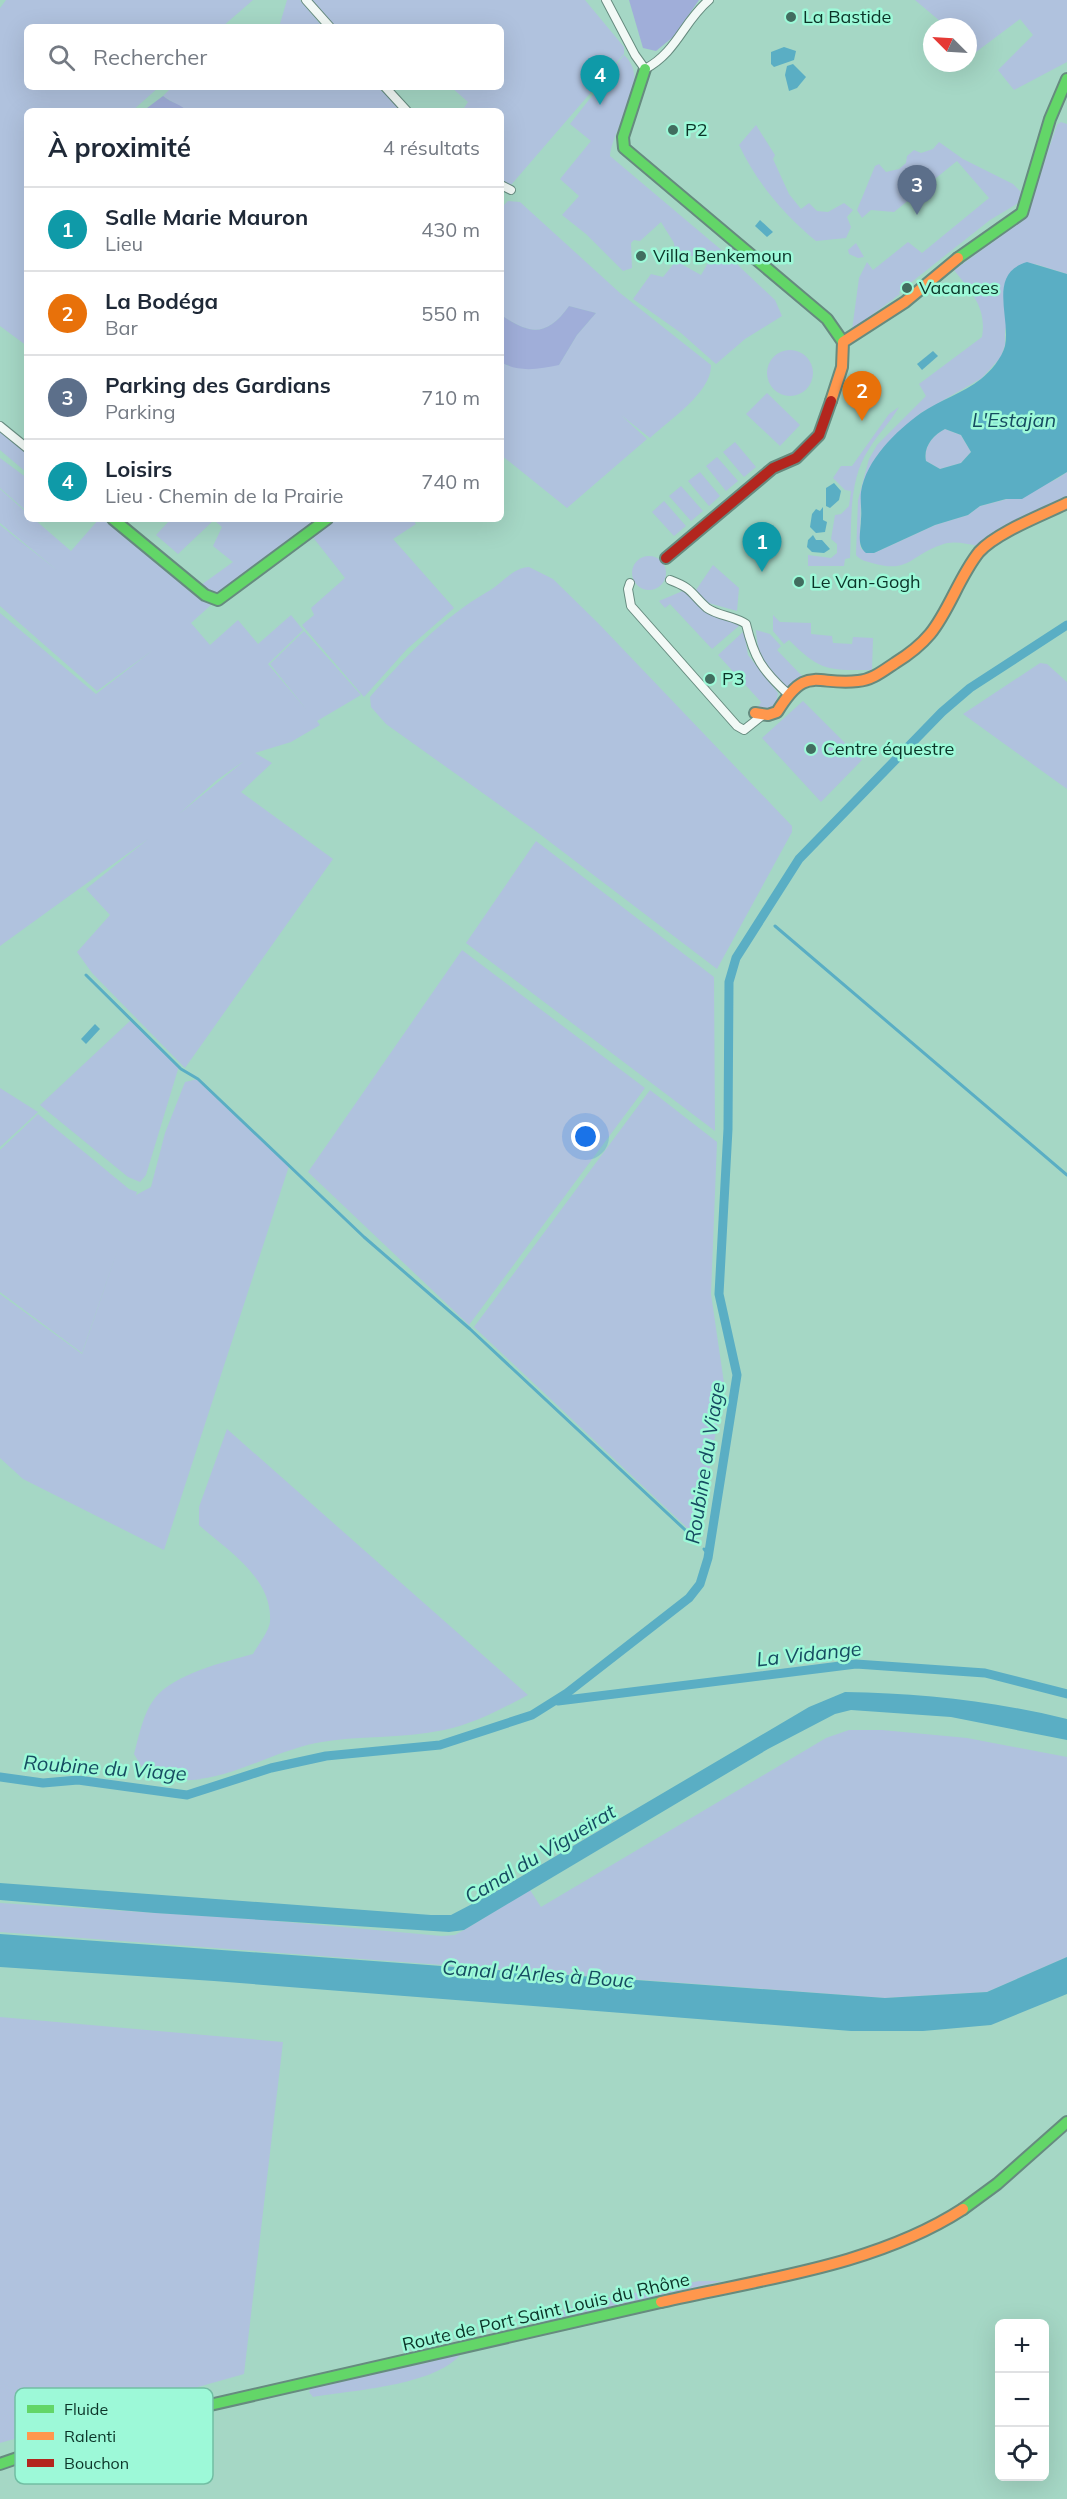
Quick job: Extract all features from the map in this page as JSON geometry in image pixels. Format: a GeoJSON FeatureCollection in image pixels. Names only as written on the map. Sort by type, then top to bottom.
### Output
{"type":"FeatureCollection","features":[{"type":"Feature","properties":{"kind":"street"},"geometry":{"type":"LineString","coordinates":[[306,0],[327,24]]}},
{"type":"Feature","properties":{"kind":"street"},"geometry":{"type":"LineString","coordinates":[[606,0],[635,55],[645,69]]}},
{"type":"Feature","properties":{"kind":"street"},"geometry":{"type":"LineString","coordinates":[[666,558],[773,468],[795,458],[819,435],[842,367],[843,342],[827,319],[633,158],[624,148],[623,137],[645,69],[662,60],[699,8],[709,0]]}},
{"type":"Feature","properties":{"kind":"street"},"geometry":{"type":"LineString","coordinates":[[843,342],[905,303],[969,249],[1022,213],[1050,119],[1067,79]]}},
{"type":"Feature","properties":{"kind":"street"},"geometry":{"type":"LineString","coordinates":[[387,90],[405,108]]}},
{"type":"Feature","properties":{"kind":"street"},"geometry":{"type":"LineString","coordinates":[[504,186],[511,190]]}},
{"type":"Feature","properties":{"kind":"street"},"geometry":{"type":"LineString","coordinates":[[0,426],[24,446]]}},
{"type":"Feature","properties":{"kind":"street"},"geometry":{"type":"LineString","coordinates":[[630,584],[628,590],[631,606],[637,614],[737,726],[744,730],[759,714],[777,712],[788,694],[811,678],[858,681],[876,676],[912,651],[931,633],[960,579],[981,550],[998,538],[1067,504]]}},
{"type":"Feature","properties":{"kind":"street"},"geometry":{"type":"LineString","coordinates":[[117,522],[205,595],[218,600],[323,522]]}},
{"type":"Feature","properties":{"kind":"street"},"geometry":{"type":"LineString","coordinates":[[670,580],[688,587],[708,608],[737,617],[746,624],[752,651],[757,660],[788,694]]}},
{"type":"Feature","properties":{"kind":"street","name":"Route de Port Saint Louis du Rhône"},"geometry":{"type":"LineString","coordinates":[[213,2404],[833,2263],[879,2249],[938,2223],[971,2203],[1067,2122]]}},
{"type":"Feature","properties":{"kind":"street","name":"Route de Port Saint Louis du Rhône"},"geometry":{"type":"LineString","coordinates":[[0,2464],[15,2459]]}},
{"type":"Feature","properties":{"kind":"shaded area"},"geometry":{"type":"Polygon","coordinates":[[[6,0],[253,0],[225,24],[24,24],[24,90],[156,90],[135,108],[24,108],[24,344],[0,326],[0,8],[6,0]]]}},
{"type":"Feature","properties":{"kind":"shaded area"},"geometry":{"type":"Polygon","coordinates":[[[287,0],[300,0],[320,24],[280,24],[287,0]]]}},
{"type":"Feature","properties":{"kind":"shaded area"},"geometry":{"type":"Polygon","coordinates":[[[310,0],[585,0],[624,47],[624,54],[511,185],[504,183],[504,108],[464,108],[468,102],[454,90],[504,90],[504,24],[330,24],[310,0]]]}},
{"type":"Feature","properties":{"kind":"shaded area"},"geometry":{"type":"Polygon","coordinates":[[[629,0],[699,0],[673,37],[656,51],[643,48],[629,0]]]}},
{"type":"Feature","properties":{"kind":"shaded area"},"geometry":{"type":"Polygon","coordinates":[[[915,0],[1067,0],[1067,62],[1014,90],[998,70],[1033,35],[1020,19],[977,51],[977,18],[936,18],[915,0]]]}},
{"type":"Feature","properties":{"kind":"shaded area"},"geometry":{"type":"Polygon","coordinates":[[[624,55],[632,66],[633,91],[612,144],[610,156],[725,253],[775,300],[782,316],[745,339],[716,364],[681,333],[633,299],[651,274],[663,277],[676,261],[674,243],[661,222],[640,241],[634,240],[631,243],[632,268],[623,271],[586,234],[562,215],[579,196],[560,179],[591,141],[570,124],[624,55]],[[688,256],[683,265],[701,275],[708,263],[705,256],[688,256]]]}},
{"type":"Feature","properties":{"kind":"shaded area"},"geometry":{"type":"Polygon","coordinates":[[[169,90],[381,90],[398,108],[182,108],[163,96],[169,90]]]}},
{"type":"Feature","properties":{"kind":"shaded area"},"geometry":{"type":"Polygon","coordinates":[[[163,96],[183,108],[147,108],[163,96]]]}},
{"type":"Feature","properties":{"kind":"shaded area"},"geometry":{"type":"Polygon","coordinates":[[[1061,122],[1067,124],[1067,274],[1035,264],[1005,330],[1005,345],[1001,357],[982,378],[921,413],[892,439],[874,461],[861,493],[861,549],[874,553],[935,525],[968,515],[980,506],[1015,497],[1057,479],[1067,472],[1067,498],[1004,529],[978,546],[950,543],[931,549],[902,565],[894,566],[863,560],[856,555],[858,500],[869,459],[877,445],[926,396],[919,384],[982,337],[980,308],[972,293],[954,270],[1025,219],[1057,125],[1061,122]]]}},
{"type":"Feature","properties":{"kind":"shaded area"},"geometry":{"type":"Polygon","coordinates":[[[756,125],[775,155],[773,159],[789,194],[801,209],[809,203],[817,211],[828,212],[844,203],[853,210],[847,217],[851,227],[846,238],[816,241],[772,198],[739,145],[756,125]]]}},
{"type":"Feature","properties":{"kind":"shaded area"},"geometry":{"type":"Polygon","coordinates":[[[939,142],[963,159],[1013,184],[1022,193],[1020,202],[990,220],[852,330],[859,278],[867,262],[873,270],[908,242],[922,253],[989,198],[957,161],[894,212],[871,210],[862,218],[857,210],[875,166],[879,164],[886,172],[899,169],[914,150],[921,153],[933,149],[939,142]]]}},
{"type":"Feature","properties":{"kind":"shaded area"},"geometry":{"type":"Polygon","coordinates":[[[508,201],[520,202],[620,293],[711,365],[705,385],[697,395],[650,438],[621,415],[647,439],[567,508],[504,457],[504,364],[508,366],[559,365],[577,335],[596,313],[569,306],[553,323],[538,330],[521,326],[504,317],[504,205],[508,201]]]}},
{"type":"Feature","properties":{"kind":"shaded area"},"geometry":{"type":"Polygon","coordinates":[[[856,243],[864,257],[858,258],[849,254],[848,250],[856,243]]]}},
{"type":"Feature","properties":{"kind":"shaded area"},"geometry":{"type":"Polygon","coordinates":[[[569,306],[596,313],[577,335],[559,365],[522,369],[504,363],[504,317],[521,326],[538,330],[545,328],[561,316],[569,306]]]}},
{"type":"Feature","properties":{"kind":"shaded area"},"geometry":{"type":"Polygon","coordinates":[[[790,350],[806,357],[813,373],[806,389],[790,396],[774,389],[767,373],[774,357],[790,350]]]}},
{"type":"Feature","properties":{"kind":"shaded area"},"geometry":{"type":"Polygon","coordinates":[[[767,393],[800,425],[780,446],[746,414],[767,393]]]}},
{"type":"Feature","properties":{"kind":"shaded area"},"geometry":{"type":"Polygon","coordinates":[[[899,407],[869,449],[857,474],[852,502],[850,558],[845,559],[844,566],[808,566],[808,555],[831,558],[837,553],[837,544],[831,539],[835,515],[841,514],[849,506],[851,491],[845,490],[833,478],[841,466],[852,466],[889,414],[899,407]]]}},
{"type":"Feature","properties":{"kind":"shaded area"},"geometry":{"type":"Polygon","coordinates":[[[0,428],[24,448],[24,470],[0,450],[0,428]]]}},
{"type":"Feature","properties":{"kind":"shaded area"},"geometry":{"type":"Polygon","coordinates":[[[945,429],[961,435],[971,452],[961,463],[940,469],[926,461],[925,456],[933,438],[945,429]]]}},
{"type":"Feature","properties":{"kind":"shaded area"},"geometry":{"type":"Polygon","coordinates":[[[735,442],[756,467],[744,477],[723,452],[735,442]]]}},
{"type":"Feature","properties":{"kind":"shaded area"},"geometry":{"type":"Polygon","coordinates":[[[717,457],[738,481],[726,491],[706,466],[717,457]]]}},
{"type":"Feature","properties":{"kind":"shaded area"},"geometry":{"type":"Polygon","coordinates":[[[0,458],[24,476],[24,509],[0,488],[0,458]]]}},
{"type":"Feature","properties":{"kind":"shaded area"},"geometry":{"type":"Polygon","coordinates":[[[700,472],[720,496],[709,506],[688,481],[700,472]]]}},
{"type":"Feature","properties":{"kind":"shaded area"},"geometry":{"type":"Polygon","coordinates":[[[681,486],[703,511],[691,521],[669,496],[681,486]]]}},
{"type":"Feature","properties":{"kind":"shaded area"},"geometry":{"type":"Polygon","coordinates":[[[0,489],[24,510],[24,522],[37,522],[71,551],[96,522],[106,522],[211,605],[191,623],[210,645],[238,620],[258,644],[291,615],[303,630],[268,664],[306,709],[270,664],[304,631],[361,695],[317,721],[320,725],[291,742],[255,753],[272,763],[241,792],[333,859],[185,1068],[92,973],[77,952],[110,915],[86,889],[148,839],[0,946],[0,613],[96,694],[153,650],[97,691],[0,606],[0,525],[58,571],[0,523],[0,489]],[[244,761],[217,780],[179,814],[244,761]]]}},
{"type":"Feature","properties":{"kind":"shaded area"},"geometry":{"type":"Polygon","coordinates":[[[664,501],[686,526],[674,536],[652,512],[664,501]]]}},
{"type":"Feature","properties":{"kind":"shaded area"},"geometry":{"type":"Polygon","coordinates":[[[168,522],[212,522],[178,554],[156,535],[168,522]]]}},
{"type":"Feature","properties":{"kind":"shaded area"},"geometry":{"type":"Polygon","coordinates":[[[216,522],[317,522],[219,597],[201,585],[233,562],[213,546],[222,527],[216,522]]]}},
{"type":"Feature","properties":{"kind":"shaded area"},"geometry":{"type":"Polygon","coordinates":[[[329,522],[414,522],[416,524],[393,539],[454,608],[407,649],[364,697],[302,625],[314,615],[311,608],[345,578],[312,536],[329,522]]]}},
{"type":"Feature","properties":{"kind":"shaded area"},"geometry":{"type":"Polygon","coordinates":[[[649,556],[661,561],[666,573],[661,585],[649,590],[637,585],[632,573],[637,561],[649,556]]]}},
{"type":"Feature","properties":{"kind":"shaded area"},"geometry":{"type":"Polygon","coordinates":[[[713,565],[739,588],[737,611],[705,602],[696,590],[713,565]]]}},
{"type":"Feature","properties":{"kind":"shaded area"},"geometry":{"type":"Polygon","coordinates":[[[529,567],[553,579],[598,623],[792,826],[792,832],[717,969],[533,829],[386,724],[371,707],[370,697],[410,653],[439,627],[512,573],[529,567]]]}},
{"type":"Feature","properties":{"kind":"shaded area"},"geometry":{"type":"Polygon","coordinates":[[[685,590],[710,615],[740,625],[712,649],[670,604],[665,608],[659,601],[685,590]]]}},
{"type":"Feature","properties":{"kind":"shaded area"},"geometry":{"type":"Polygon","coordinates":[[[773,615],[780,622],[811,623],[811,634],[832,636],[833,643],[852,644],[853,637],[873,638],[872,670],[835,669],[818,664],[789,640],[784,644],[773,631],[773,615]]]}},
{"type":"Feature","properties":{"kind":"shaded area"},"geometry":{"type":"Polygon","coordinates":[[[756,630],[770,634],[781,646],[777,650],[802,676],[789,690],[765,664],[759,650],[756,630]]]}},
{"type":"Feature","properties":{"kind":"shaded area"},"geometry":{"type":"Polygon","coordinates":[[[744,631],[748,655],[778,693],[776,704],[769,711],[758,707],[761,702],[718,655],[744,631]]]}},
{"type":"Feature","properties":{"kind":"shaded area"},"geometry":{"type":"Polygon","coordinates":[[[1040,663],[1047,664],[1067,682],[1067,789],[963,714],[1040,663]]]}},
{"type":"Feature","properties":{"kind":"shaded area","name":"Centre équestre"},"geometry":{"type":"Polygon","coordinates":[[[803,701],[862,760],[821,802],[762,738],[803,701]]]}},
{"type":"Feature","properties":{"kind":"shaded area"},"geometry":{"type":"Polygon","coordinates":[[[536,841],[714,977],[715,1131],[466,943],[536,841]]]}},
{"type":"Feature","properties":{"kind":"shaded area"},"geometry":{"type":"Polygon","coordinates":[[[462,950],[645,1088],[469,1325],[308,1172],[462,950]]]}},
{"type":"Feature","properties":{"kind":"shaded area"},"geometry":{"type":"Polygon","coordinates":[[[131,1020],[179,1066],[146,1175],[140,1182],[128,1177],[40,1105],[131,1020]]]}},
{"type":"Feature","properties":{"kind":"shaded area"},"geometry":{"type":"Polygon","coordinates":[[[198,1079],[289,1166],[164,1550],[23,1479],[0,1458],[0,1294],[82,1354],[121,1240],[82,1353],[0,1292],[0,1150],[38,1114],[129,1189],[137,1192],[136,1195],[151,1187],[165,1133],[185,1082],[198,1079]]]}},
{"type":"Feature","properties":{"kind":"shaded area"},"geometry":{"type":"Polygon","coordinates":[[[0,1088],[38,1112],[0,1147],[0,1088]]]}},
{"type":"Feature","properties":{"kind":"shaded area"},"geometry":{"type":"Polygon","coordinates":[[[650,1090],[717,1142],[711,1294],[724,1383],[698,1538],[474,1327],[650,1090]]]}},
{"type":"Feature","properties":{"kind":"shaded area"},"geometry":{"type":"Polygon","coordinates":[[[227,1429],[528,1695],[487,1716],[455,1727],[412,1735],[316,1743],[210,1777],[189,1780],[167,1779],[145,1772],[134,1754],[144,1718],[155,1698],[174,1682],[187,1676],[214,1665],[253,1654],[266,1634],[270,1622],[269,1606],[256,1579],[235,1555],[199,1525],[199,1507],[227,1429]]]}},
{"type":"Feature","properties":{"kind":"shaded area"},"geometry":{"type":"Polygon","coordinates":[[[849,1730],[882,1730],[967,1738],[1067,1757],[1067,1957],[987,1992],[885,1998],[0,1932],[0,1903],[253,1919],[442,1936],[455,1935],[530,1890],[541,1907],[826,1738],[849,1730]]]}},
{"type":"Feature","properties":{"kind":"shaded area"},"geometry":{"type":"Polygon","coordinates":[[[0,2017],[283,2042],[244,2374],[194,2388],[15,2388],[15,2439],[0,2443],[0,2017]]]}},
{"type":"Feature","properties":{"kind":"shaded area"},"geometry":{"type":"Polygon","coordinates":[[[699,2281],[723,2281],[544,2322],[543,2319],[580,2303],[699,2281]]]}},
{"type":"Feature","properties":{"kind":"shaded area"},"geometry":{"type":"Polygon","coordinates":[[[460,2355],[431,2374],[412,2380],[313,2397],[309,2392],[311,2388],[460,2355]]]}},
{"type":"Feature","properties":{"kind":"water"},"geometry":{"type":"Polygon","coordinates":[[[784,47],[796,51],[794,60],[774,67],[771,64],[771,52],[784,47]]]}},
{"type":"Feature","properties":{"kind":"water"},"geometry":{"type":"Polygon","coordinates":[[[793,64],[806,77],[797,88],[789,91],[785,75],[787,66],[793,64]]]}},
{"type":"Feature","properties":{"kind":"water"},"geometry":{"type":"Polygon","coordinates":[[[760,220],[773,232],[767,237],[755,226],[760,220]]]}},
{"type":"Feature","properties":{"kind":"water","name":"L'Estajan"},"geometry":{"type":"Polygon","coordinates":[[[1027,262],[1067,274],[1067,472],[1022,499],[1006,499],[980,506],[968,515],[935,525],[874,553],[866,553],[860,542],[861,492],[869,469],[892,437],[911,420],[928,408],[974,384],[995,364],[1005,346],[1004,286],[1008,276],[1015,268],[1027,262]],[[945,429],[933,438],[928,446],[926,461],[940,469],[961,463],[971,452],[961,435],[945,429]]]}},
{"type":"Feature","properties":{"kind":"water"},"geometry":{"type":"Polygon","coordinates":[[[933,351],[938,356],[922,370],[917,364],[933,351]]]}},
{"type":"Feature","properties":{"kind":"water"},"geometry":{"type":"Polygon","coordinates":[[[834,483],[841,491],[839,500],[830,508],[826,506],[826,488],[834,483]]]}},
{"type":"Feature","properties":{"kind":"water"},"geometry":{"type":"Polygon","coordinates":[[[823,507],[823,520],[827,522],[825,532],[816,533],[810,527],[812,514],[816,509],[820,511],[823,507]]]}},
{"type":"Feature","properties":{"kind":"water"},"geometry":{"type":"Polygon","coordinates":[[[813,535],[816,540],[822,540],[830,549],[824,553],[812,552],[807,547],[808,540],[813,535]]]}},
{"type":"Feature","properties":{"kind":"water"},"geometry":{"type":"Polygon","coordinates":[[[95,1024],[100,1029],[86,1044],[81,1039],[95,1024]]]}},
{"type":"Feature","properties":{"kind":"water"},"geometry":{"type":"Polygon","coordinates":[[[845,1692],[957,1699],[1040,1713],[1067,1719],[1067,1740],[951,1717],[851,1710],[835,1714],[768,1749],[464,1930],[449,1932],[155,1913],[0,1900],[0,1883],[451,1915],[495,1892],[809,1707],[845,1692]]]}},
{"type":"Feature","properties":{"kind":"water","name":"Canal d'Arles à Bouc"},"geometry":{"type":"Polygon","coordinates":[[[0,1934],[885,1998],[987,1992],[1067,1957],[1067,1994],[991,2025],[923,2031],[851,2031],[214,1981],[0,1967],[0,1934]]]}},
{"type":"Feature","properties":{"kind":"waterway","name":"Roubine du Viage"},"geometry":{"type":"LineString","coordinates":[[0,1777],[43,1783],[78,1780],[187,1795],[271,1768],[326,1756],[440,1745],[532,1715],[567,1693],[689,1598],[700,1584],[708,1558],[737,1375],[719,1294],[728,1129],[729,982],[736,958],[799,859],[942,712],[970,688],[1067,625]]}},
{"type":"Feature","properties":{"kind":"waterway"},"geometry":{"type":"LineString","coordinates":[[775,926],[1067,1175]]}},
{"type":"Feature","properties":{"kind":"waterway"},"geometry":{"type":"LineString","coordinates":[[86,975],[181,1069],[198,1079],[364,1237],[470,1329],[697,1541]]}},
{"type":"Feature","properties":{"kind":"waterway","name":"Roubine du Viage"},"geometry":{"type":"LineString","coordinates":[[704,1549],[708,1554]]}},
{"type":"Feature","properties":{"kind":"waterway","name":"La Vidange"},"geometry":{"type":"LineString","coordinates":[[558,1701],[856,1664],[985,1673],[1067,1694]]}},
{"type":"Feature","properties":{"kind":"traffic: fast"},"geometry":{"type":"LineString","coordinates":[[645,69],[623,137],[624,148],[827,319],[843,342]]}},
{"type":"Feature","properties":{"kind":"traffic: fast"},"geometry":{"type":"LineString","coordinates":[[958,258],[1022,213],[1050,119],[1067,79]]}},
{"type":"Feature","properties":{"kind":"traffic: fast"},"geometry":{"type":"LineString","coordinates":[[117,522],[205,595],[218,600],[323,522]]}},
{"type":"Feature","properties":{"kind":"traffic: fast"},"geometry":{"type":"LineString","coordinates":[[963,2209],[997,2184],[1067,2122]]}},
{"type":"Feature","properties":{"kind":"traffic: fast"},"geometry":{"type":"LineString","coordinates":[[213,2404],[661,2302]]}},
{"type":"Feature","properties":{"kind":"traffic: fast"},"geometry":{"type":"LineString","coordinates":[[0,2464],[15,2459]]}},
{"type":"Feature","properties":{"kind":"traffic: slow"},"geometry":{"type":"LineString","coordinates":[[831,401],[842,367],[843,342],[905,302],[958,258]]}},
{"type":"Feature","properties":{"kind":"traffic: slow"},"geometry":{"type":"LineString","coordinates":[[755,713],[768,715],[777,712],[787,697],[804,682],[813,680],[843,682],[868,679],[905,657],[937,625],[979,552],[1008,531],[1067,503]]}},
{"type":"Feature","properties":{"kind":"traffic: slow"},"geometry":{"type":"LineString","coordinates":[[661,2302],[816,2268],[855,2257],[893,2244],[963,2209]]}},
{"type":"Feature","properties":{"kind":"traffic: jam"},"geometry":{"type":"LineString","coordinates":[[666,558],[773,468],[796,458],[819,435],[831,401]]}},
{"type":"Feature","properties":{"kind":"place","name":"La Bastide"},"geometry":{"type":"Point","coordinates":[791,17]}},
{"type":"Feature","properties":{"kind":"place","name":"Loisirs"},"geometry":{"type":"Point","coordinates":[600,105]}},
{"type":"Feature","properties":{"kind":"place","name":"P2"},"geometry":{"type":"Point","coordinates":[673,130]}},
{"type":"Feature","properties":{"kind":"place","name":"Parking des Gardians"},"geometry":{"type":"Point","coordinates":[917,215]}},
{"type":"Feature","properties":{"kind":"place","name":"Villa Benkemoun"},"geometry":{"type":"Point","coordinates":[641,256]}},
{"type":"Feature","properties":{"kind":"place","name":"Vacances"},"geometry":{"type":"Point","coordinates":[907,288]}},
{"type":"Feature","properties":{"kind":"place","name":"La Bodéga"},"geometry":{"type":"Point","coordinates":[862,421]}},
{"type":"Feature","properties":{"kind":"place","name":"Salle Marie Mauron"},"geometry":{"type":"Point","coordinates":[762,572]}},
{"type":"Feature","properties":{"kind":"place","name":"Le Van-Gogh"},"geometry":{"type":"Point","coordinates":[799,582]}},
{"type":"Feature","properties":{"kind":"place","name":"P3"},"geometry":{"type":"Point","coordinates":[710,679]}},
{"type":"Feature","properties":{"kind":"place","name":"Centre équestre"},"geometry":{"type":"Point","coordinates":[811,749]}},
{"type":"Feature","properties":{"kind":"water label","name":"Canal du Vigueirat"},"geometry":{"type":"Point","coordinates":[540,1854]}}]}
